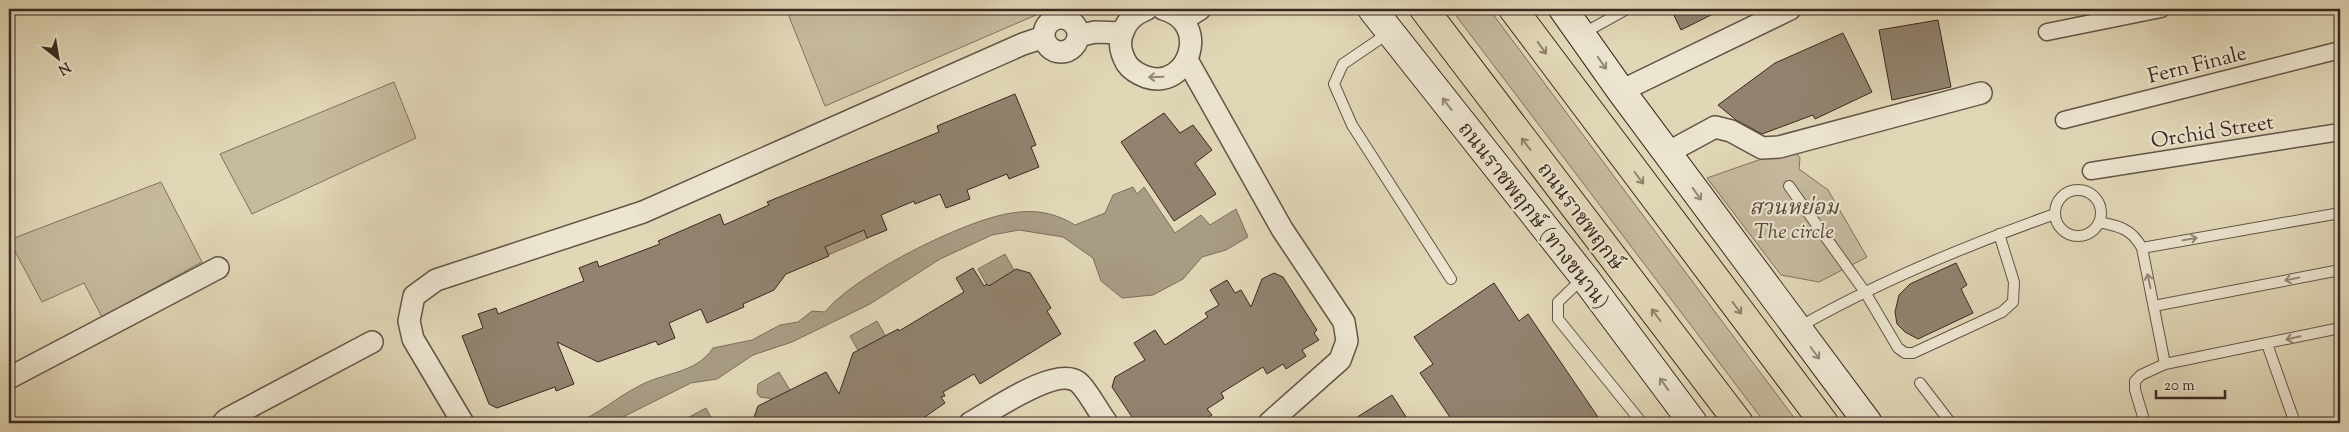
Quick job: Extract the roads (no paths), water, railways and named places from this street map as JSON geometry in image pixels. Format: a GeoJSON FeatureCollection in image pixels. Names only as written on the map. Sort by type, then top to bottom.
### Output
{"type":"FeatureCollection","features":[{"type":"Feature","properties":{"kind":"main road","name":"ถนนราชพฤกษ์ (ทางขนาน)"},"geometry":{"type":"LineString","coordinates":[[1372,9],[1584,277],[1693,423]]}},
{"type":"Feature","properties":{"kind":"main road","name":"ถนนราชพฤกษ์"},"geometry":{"type":"LineString","coordinates":[[1424,9],[1739,423]]}},
{"type":"Feature","properties":{"kind":"main road"},"geometry":{"type":"LineString","coordinates":[[1513,9],[1824,423]]}},
{"type":"Feature","properties":{"kind":"main road"},"geometry":{"type":"LineString","coordinates":[[1563,9],[1796,329],[1868,423]]}},
{"type":"Feature","properties":{"kind":"street"},"geometry":{"type":"LineString","coordinates":[[1147,9],[1136,14],[1127,22],[1120,46],[1123,57],[1129,67],[1138,74],[1148,78],[1160,78],[1180,69],[1187,60],[1191,49],[1192,15],[1163,9]]}},
{"type":"Feature","properties":{"kind":"street"},"geometry":{"type":"LineString","coordinates":[[1621,91],[1790,9]]}},
{"type":"Feature","properties":{"kind":"street"},"geometry":{"type":"LineString","coordinates":[[2047,32],[2161,9]]}},
{"type":"Feature","properties":{"kind":"street"},"geometry":{"type":"LineString","coordinates":[[463,423],[413,339],[409,322],[414,296],[436,280],[643,212],[1023,44],[1044,37],[1046,43],[1054,51],[1065,52],[1075,46],[1078,36],[1095,32],[1122,34]]}},
{"type":"Feature","properties":{"kind":"street","name":"Fern Finale"},"geometry":{"type":"LineString","coordinates":[[2064,120],[2340,50]]}},
{"type":"Feature","properties":{"kind":"street"},"geometry":{"type":"LineString","coordinates":[[1187,60],[1282,228],[1344,322],[1346,341],[1340,360],[1269,423]]}},
{"type":"Feature","properties":{"kind":"street"},"geometry":{"type":"LineString","coordinates":[[1667,153],[1715,127],[1731,131],[1762,148],[1779,147],[1982,93]]}},
{"type":"Feature","properties":{"kind":"street","name":"Orchid Street"},"geometry":{"type":"LineString","coordinates":[[2091,171],[2340,132]]}},
{"type":"Feature","properties":{"kind":"street"},"geometry":{"type":"LineString","coordinates":[[9,378],[218,268]]}},
{"type":"Feature","properties":{"kind":"street"},"geometry":{"type":"LineString","coordinates":[[223,423],[227,418],[372,342]]}},
{"type":"Feature","properties":{"kind":"street"},"geometry":{"type":"LineString","coordinates":[[970,423],[1045,381],[1064,376],[1078,382],[1107,423]]}},
{"type":"Feature","properties":{"kind":"lane"},"geometry":{"type":"LineString","coordinates":[[1581,34],[1627,9]]}},
{"type":"Feature","properties":{"kind":"lane"},"geometry":{"type":"LineString","coordinates":[[1390,32],[1343,64],[1334,84],[1352,125],[1451,279]]}},
{"type":"Feature","properties":{"kind":"lane"},"geometry":{"type":"LineString","coordinates":[[1789,186],[1865,292],[1898,348],[1905,353],[1913,353],[2002,312],[2012,302],[2014,282],[1999,234]]}},
{"type":"Feature","properties":{"kind":"lane"},"geometry":{"type":"LineString","coordinates":[[2073,190],[2084,190],[2097,199],[2101,214],[2099,222],[2091,232],[2075,236],[2064,231],[2059,225],[2055,214],[2057,203],[2066,193],[2073,190]]}},
{"type":"Feature","properties":{"kind":"lane"},"geometry":{"type":"LineString","coordinates":[[2142,248],[2340,213]]}},
{"type":"Feature","properties":{"kind":"lane"},"geometry":{"type":"LineString","coordinates":[[1796,329],[1865,292],[1999,234],[2055,214]]}},
{"type":"Feature","properties":{"kind":"lane"},"geometry":{"type":"LineString","coordinates":[[2099,222],[2128,230],[2136,236],[2142,248],[2165,364]]}},
{"type":"Feature","properties":{"kind":"lane"},"geometry":{"type":"LineString","coordinates":[[2154,306],[2340,270]]}},
{"type":"Feature","properties":{"kind":"lane"},"geometry":{"type":"LineString","coordinates":[[1584,277],[1558,302],[1558,318],[1642,423]]}},
{"type":"Feature","properties":{"kind":"lane"},"geometry":{"type":"LineString","coordinates":[[2145,423],[2134,390],[2135,381],[2141,375],[2165,364],[2340,328]]}},
{"type":"Feature","properties":{"kind":"lane"},"geometry":{"type":"LineString","coordinates":[[2267,344],[2295,423]]}},
{"type":"Feature","properties":{"kind":"lane"},"geometry":{"type":"LineString","coordinates":[[1920,383],[1950,423]]}},
{"type":"Feature","properties":{"kind":"park label","name":"สวนหย่อม The circle"},"geometry":{"type":"Point","coordinates":[1794,219]}}]}
